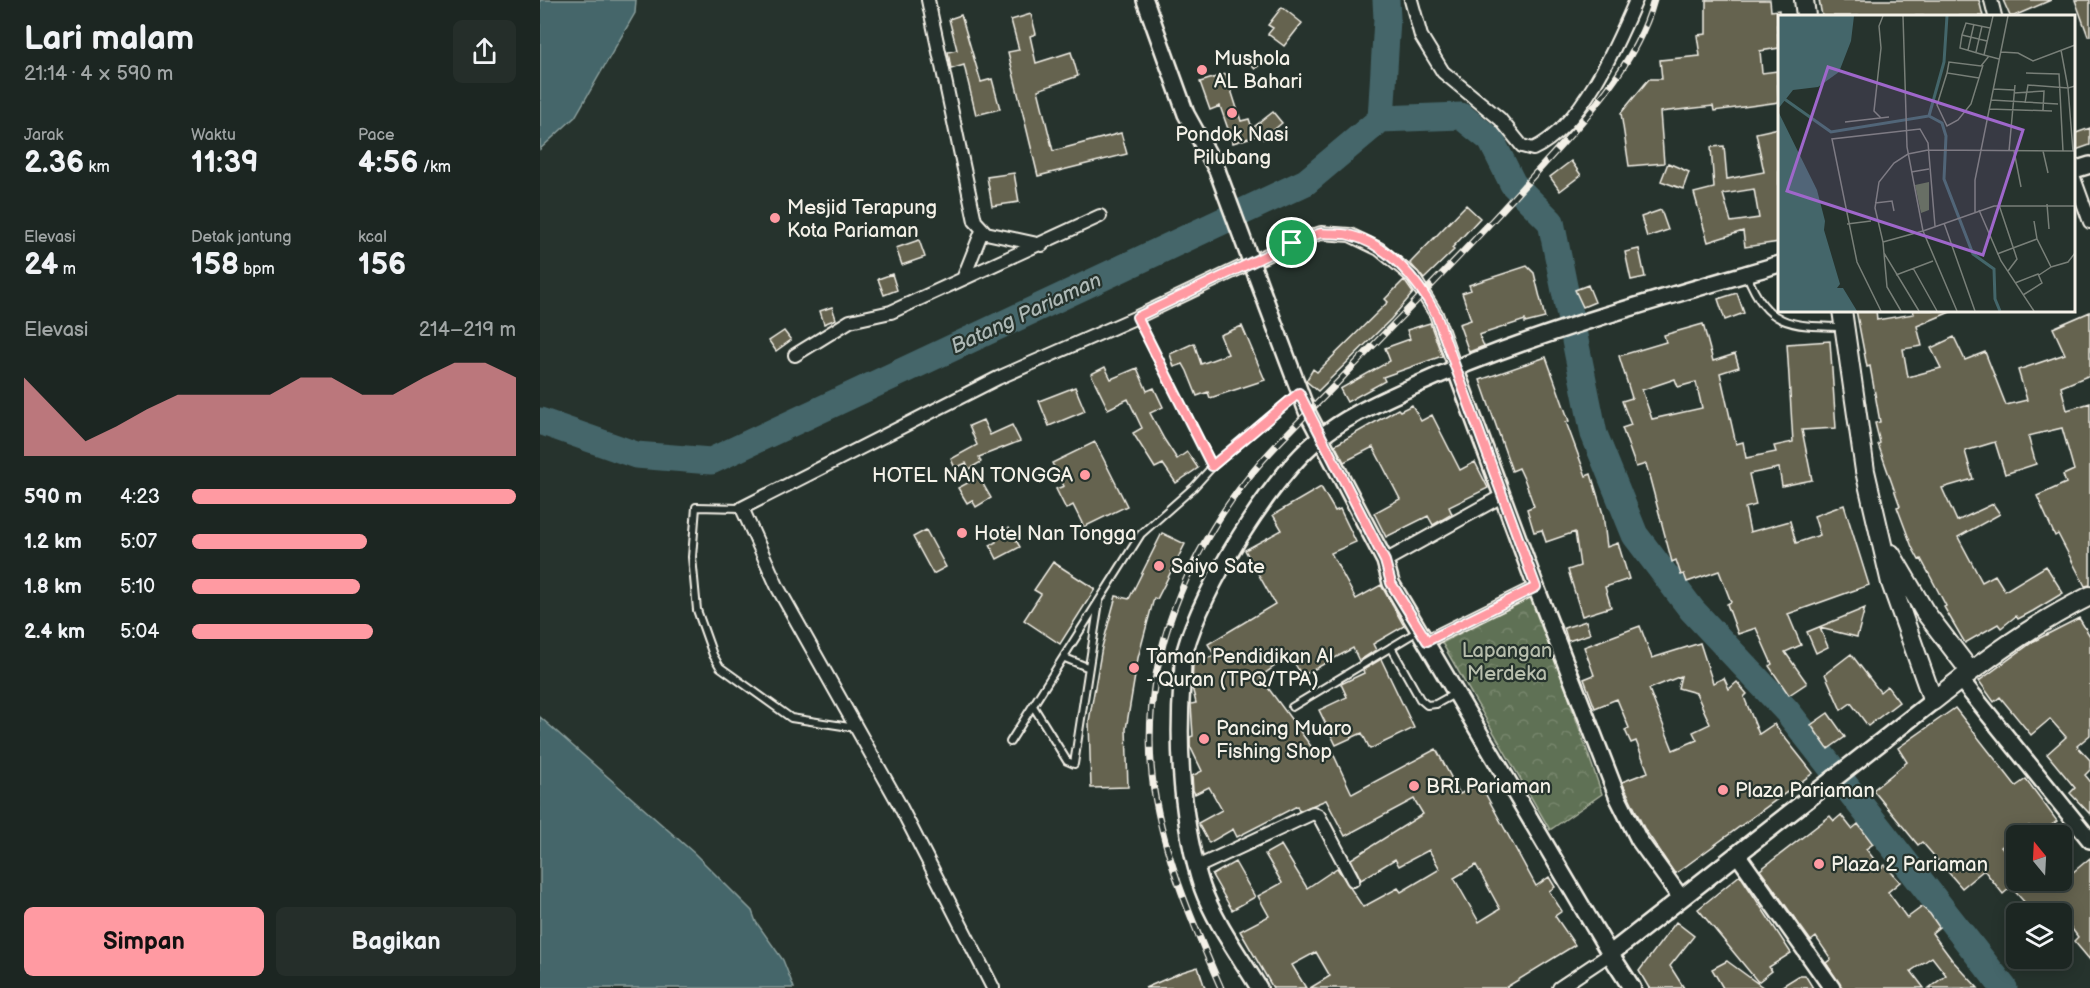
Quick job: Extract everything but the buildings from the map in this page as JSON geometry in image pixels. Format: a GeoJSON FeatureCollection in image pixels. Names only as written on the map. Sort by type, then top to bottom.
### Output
{"type":"FeatureCollection","features":[{"type":"Feature","properties":{"kind":"main road"},"geometry":{"type":"LineString","coordinates":[[1804,0],[1806,15]]}},
{"type":"Feature","properties":{"kind":"main road"},"geometry":{"type":"LineString","coordinates":[[1843,319],[1865,471],[1891,583],[1933,701]]}},
{"type":"Feature","properties":{"kind":"main road"},"geometry":{"type":"LineString","coordinates":[[1880,534],[1965,675]]}},
{"type":"Feature","properties":{"kind":"main road"},"geometry":{"type":"LineString","coordinates":[[1632,988],[1610,954],[1965,675],[2057,612],[2090,596]]}},
{"type":"Feature","properties":{"kind":"street"},"geometry":{"type":"LineString","coordinates":[[928,0],[972,212],[982,231],[1042,245]]}},
{"type":"Feature","properties":{"kind":"street"},"geometry":{"type":"LineString","coordinates":[[1145,0],[1185,114],[1217,170],[1299,393],[1320,438],[1385,561],[1391,583],[1610,954],[1559,988]]}},
{"type":"Feature","properties":{"kind":"street"},"geometry":{"type":"LineString","coordinates":[[1411,0],[1421,36],[1443,72],[1500,119],[1522,146],[1533,149],[1543,145],[1598,81],[1636,0]]}},
{"type":"Feature","properties":{"kind":"street"},"geometry":{"type":"LineString","coordinates":[[1991,0],[1995,15]]}},
{"type":"Feature","properties":{"kind":"street"},"geometry":{"type":"LineString","coordinates":[[2075,169],[2090,165]]}},
{"type":"Feature","properties":{"kind":"street"},"geometry":{"type":"LineString","coordinates":[[2075,183],[2090,222]]}},
{"type":"Feature","properties":{"kind":"street"},"geometry":{"type":"LineString","coordinates":[[795,355],[850,321],[891,312],[1042,245],[1100,216]]}},
{"type":"Feature","properties":{"kind":"street"},"geometry":{"type":"LineString","coordinates":[[963,279],[982,231]]}},
{"type":"Feature","properties":{"kind":"street"},"geometry":{"type":"LineString","coordinates":[[993,988],[898,802],[778,588],[742,508],[998,378],[1137,317],[1292,243],[1321,233],[1350,235],[1380,249],[1413,277],[1436,314],[1536,587],[1618,798],[1639,840],[1681,898]]}},
{"type":"Feature","properties":{"kind":"street"},"geometry":{"type":"LineString","coordinates":[[1259,988],[1210,907],[1197,867],[1180,753],[1180,710],[1184,652],[1205,603],[1238,540],[1274,486],[1320,438],[1388,399],[1455,368],[1553,333],[1778,264]]}},
{"type":"Feature","properties":{"kind":"street"},"geometry":{"type":"LineString","coordinates":[[1385,561],[1502,496]]}},
{"type":"Feature","properties":{"kind":"street"},"geometry":{"type":"LineString","coordinates":[[1423,636],[1536,587]]}},
{"type":"Feature","properties":{"kind":"street"},"geometry":{"type":"LineString","coordinates":[[1965,675],[2090,840]]}},
{"type":"Feature","properties":{"kind":"street"},"geometry":{"type":"LineString","coordinates":[[1197,867],[1313,813],[1319,816],[1353,880]]}},
{"type":"Feature","properties":{"kind":"street"},"geometry":{"type":"LineString","coordinates":[[1737,854],[1832,988]]}},
{"type":"Feature","properties":{"kind":"lane"},"geometry":{"type":"LineString","coordinates":[[1746,274],[1764,308],[1779,320],[1808,326],[1843,319]]}},
{"type":"Feature","properties":{"kind":"lane"},"geometry":{"type":"LineString","coordinates":[[1137,317],[1212,466]]}},
{"type":"Feature","properties":{"kind":"lane"},"geometry":{"type":"LineString","coordinates":[[1010,742],[1141,534],[1194,487],[1212,466],[1299,393]]}},
{"type":"Feature","properties":{"kind":"lane"},"geometry":{"type":"LineString","coordinates":[[742,508],[696,507],[692,556],[697,610],[713,655],[727,674],[785,716],[797,720],[856,728]]}},
{"type":"Feature","properties":{"kind":"lane"},"geometry":{"type":"LineString","coordinates":[[1033,706],[1066,761],[1074,764],[1087,667],[1100,598]]}},
{"type":"Feature","properties":{"kind":"lane"},"geometry":{"type":"LineString","coordinates":[[1292,706],[1391,647],[1423,636]]}},
{"type":"Feature","properties":{"kind":"lane"},"geometry":{"type":"LineString","coordinates":[[1391,647],[1420,699],[1427,705],[1436,704],[1456,693]]}},
{"type":"Feature","properties":{"kind":"lane"},"geometry":{"type":"LineString","coordinates":[[1065,658],[1087,667]]}},
{"type":"Feature","properties":{"kind":"green space","name":"Lapangan Merdeka"},"geometry":{"type":"Polygon","coordinates":[[[1533,594],[1602,794],[1550,830],[1442,643],[1533,594]]]}},
{"type":"Feature","properties":{"kind":"water"},"geometry":{"type":"Polygon","coordinates":[[[540,0],[636,0],[635,13],[575,117],[540,149],[540,0]]]}},
{"type":"Feature","properties":{"kind":"water"},"geometry":{"type":"Polygon","coordinates":[[[540,717],[694,853],[752,911],[756,922],[783,960],[794,988],[540,988],[540,717]]]}},
{"type":"Feature","properties":{"kind":"waterway","name":"Batang Pariaman"},"geometry":{"type":"LineString","coordinates":[[540,421],[636,455],[711,461],[1306,182],[1381,119],[1386,0]]}},
{"type":"Feature","properties":{"kind":"waterway"},"geometry":{"type":"LineString","coordinates":[[1381,119],[1461,116],[1491,140],[1513,184],[1551,222],[1594,434],[1635,535],[1692,610],[1787,711],[2004,988]]}},
{"type":"Feature","properties":{"kind":"railway"},"geometry":{"type":"LineString","coordinates":[[1221,988],[1170,857],[1162,830],[1152,775],[1150,732],[1154,690],[1162,648],[1175,607],[1192,568],[1212,530],[1262,461],[1478,236],[1581,123],[1617,76],[1632,52],[1645,26],[1654,0]]}},
{"type":"Feature","properties":{"kind":"place","name":"Mushola AL Bahari"},"geometry":{"type":"Point","coordinates":[1202,70]}},
{"type":"Feature","properties":{"kind":"place","name":"Pondok Nasi Pilubang"},"geometry":{"type":"Point","coordinates":[1232,113]}},
{"type":"Feature","properties":{"kind":"place","name":"Mesjid Terapung Kota Pariaman"},"geometry":{"type":"Point","coordinates":[775,218]}},
{"type":"Feature","properties":{"kind":"place","name":"HOTEL NAN TONGGA"},"geometry":{"type":"Point","coordinates":[1085,475]}},
{"type":"Feature","properties":{"kind":"place","name":"Hotel Nan Tongga"},"geometry":{"type":"Point","coordinates":[962,533]}},
{"type":"Feature","properties":{"kind":"place","name":"Saiyo Sate"},"geometry":{"type":"Point","coordinates":[1159,566]}},
{"type":"Feature","properties":{"kind":"place","name":"Taman Pendidikan Al - Quran (TPQ/TPA)"},"geometry":{"type":"Point","coordinates":[1134,668]}},
{"type":"Feature","properties":{"kind":"place","name":"Pancing Muaro Fishing Shop"},"geometry":{"type":"Point","coordinates":[1204,739]}},
{"type":"Feature","properties":{"kind":"place","name":"BRI Pariaman"},"geometry":{"type":"Point","coordinates":[1414,786]}},
{"type":"Feature","properties":{"kind":"place","name":"Plaza Pariaman"},"geometry":{"type":"Point","coordinates":[1723,790]}},
{"type":"Feature","properties":{"kind":"place","name":"Plaza 2 Pariaman"},"geometry":{"type":"Point","coordinates":[1819,864]}},
{"type":"Feature","properties":{"kind":"route"},"geometry":{"type":"LineString","coordinates":[[1321,233],[1350,235],[1380,249],[1413,277],[1424,291],[1436,314],[1536,587],[1427,641],[1418,631],[1391,583],[1385,561],[1320,438],[1299,393],[1212,466],[1137,317],[1292,243],[1321,233]]}}]}
